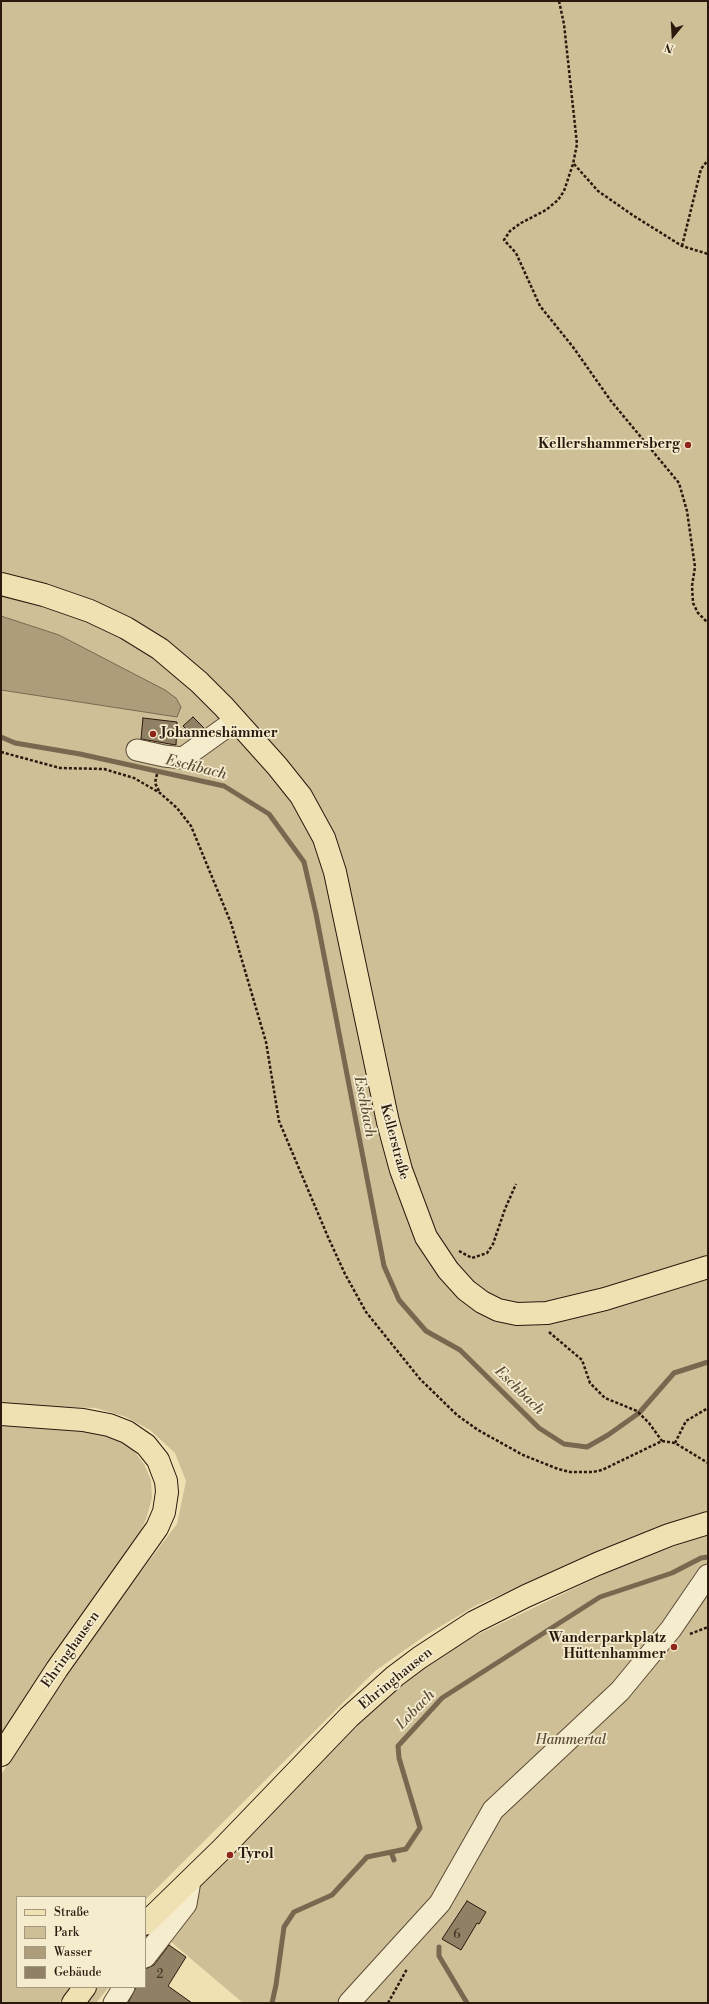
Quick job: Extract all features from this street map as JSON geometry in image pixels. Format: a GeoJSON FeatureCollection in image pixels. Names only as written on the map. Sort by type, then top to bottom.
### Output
{"type":"FeatureCollection","features":[{"type":"Feature","properties":{"kind":"main road","name":"Kellerstraße"},"geometry":{"type":"LineString","coordinates":[[1,584],[68,603],[104,617],[144,639],[181,666],[236,720],[262,747],[301,796],[324,838],[340,896],[388,1122],[401,1170],[426,1237],[441,1260],[458,1281],[475,1297],[489,1306],[507,1312],[529,1314],[570,1309],[708,1267]]}},
{"type":"Feature","properties":{"kind":"main road","name":"Ehringhausen"},"geometry":{"type":"LineString","coordinates":[[1,1414],[90,1421],[108,1425],[127,1432],[146,1445],[158,1460],[166,1481],[167,1492],[164,1512],[153,1534],[61,1663],[1,1755]]}},
{"type":"Feature","properties":{"kind":"main road","name":"Ehringhausen"},"geometry":{"type":"LineString","coordinates":[[146,1923],[190,1881],[349,1717],[395,1676],[449,1637],[474,1622],[520,1599],[597,1564],[669,1535],[708,1523]]}},
{"type":"Feature","properties":{"kind":"main road"},"geometry":{"type":"LineString","coordinates":[[73,2003],[85,1988]]}},
{"type":"Feature","properties":{"kind":"street"},"geometry":{"type":"LineString","coordinates":[[137,750],[164,756],[183,758],[236,720]]}},
{"type":"Feature","properties":{"kind":"street"},"geometry":{"type":"LineString","coordinates":[[349,2003],[440,1903],[493,1810],[620,1690],[671,1629],[708,1575]]}},
{"type":"Feature","properties":{"kind":"street"},"geometry":{"type":"LineString","coordinates":[[146,1956],[186,1904],[190,1881]]}},
{"type":"Feature","properties":{"kind":"street"},"geometry":{"type":"LineString","coordinates":[[114,2003],[123,1988]]}},
{"type":"Feature","properties":{"kind":"path"},"geometry":{"type":"LineString","coordinates":[[559,1],[564,24],[577,144],[574,164],[564,191],[558,200],[546,210],[521,223],[510,231],[504,240],[516,253],[540,306],[573,347],[611,400],[679,483],[687,511],[695,567],[692,586],[692,599],[698,613],[708,623]]}},
{"type":"Feature","properties":{"kind":"path"},"geometry":{"type":"LineString","coordinates":[[682,246],[701,169],[708,160]]}},
{"type":"Feature","properties":{"kind":"path"},"geometry":{"type":"LineString","coordinates":[[574,164],[598,190],[634,216],[682,246],[708,254]]}},
{"type":"Feature","properties":{"kind":"path"},"geometry":{"type":"LineString","coordinates":[[1,752],[60,768],[104,769],[134,778],[160,793],[177,808],[190,826],[231,923],[266,1042],[280,1121],[322,1223],[345,1274],[366,1312],[420,1380],[457,1415],[478,1430],[523,1455],[570,1472],[593,1472],[602,1470],[662,1441],[675,1443],[708,1463]]}},
{"type":"Feature","properties":{"kind":"path"},"geometry":{"type":"LineString","coordinates":[[454,1248],[472,1258],[487,1253],[493,1244],[516,1184]]}},
{"type":"Feature","properties":{"kind":"path"},"geometry":{"type":"LineString","coordinates":[[544,1327],[582,1360],[590,1383],[605,1398],[637,1411],[649,1423],[662,1441]]}},
{"type":"Feature","properties":{"kind":"path"},"geometry":{"type":"LineString","coordinates":[[675,1443],[686,1421],[708,1408]]}},
{"type":"Feature","properties":{"kind":"green space"},"geometry":{"type":"Polygon","coordinates":[[[1,1],[708,1],[708,1258],[563,1303],[501,1303],[468,1282],[428,1223],[397,1128],[336,852],[213,685],[1,576],[1,1]]]}},
{"type":"Feature","properties":{"kind":"green space"},"geometry":{"type":"Polygon","coordinates":[[[1,593],[55,607],[106,628],[148,651],[206,701],[288,793],[314,840],[324,867],[398,1194],[493,1316],[708,1273],[708,1513],[609,1547],[475,1606],[426,1635],[375,1671],[146,1899],[146,1896],[16,1896],[16,1988],[69,1988],[59,2003],[1,2003],[1,1775],[71,1664],[177,1524],[186,1481],[175,1453],[150,1430],[126,1417],[96,1408],[28,1406],[1,1402],[1,690],[177,717],[105,660],[59,635],[1,616],[1,593]]]}},
{"type":"Feature","properties":{"kind":"green space"},"geometry":{"type":"Polygon","coordinates":[[[1,1425],[77,1429],[120,1440],[134,1451],[144,1464],[151,1480],[152,1498],[146,1519],[136,1541],[58,1648],[17,1709],[1,1736],[1,1425]]]}},
{"type":"Feature","properties":{"kind":"green space","name":"Hammertal"},"geometry":{"type":"Polygon","coordinates":[[[708,1534],[708,2003],[243,2003],[157,1930],[146,1943],[146,1936],[155,1926],[373,1707],[433,1660],[458,1644],[621,1566],[708,1534]]]}},
{"type":"Feature","properties":{"kind":"green space"},"geometry":{"type":"Polygon","coordinates":[[[97,1988],[108,1988],[96,2003],[84,2003],[97,1988]]]}},
{"type":"Feature","properties":{"kind":"water"},"geometry":{"type":"Polygon","coordinates":[[[1,616],[59,635],[165,690],[176,698],[181,707],[177,717],[1,690],[1,616]]]}},
{"type":"Feature","properties":{"kind":"building"},"geometry":{"type":"Polygon","coordinates":[[[193,717],[204,728],[193,736],[183,726],[193,717]]]}},
{"type":"Feature","properties":{"kind":"building","name":"Johanneshämmer"},"geometry":{"type":"Polygon","coordinates":[[[143,718],[177,722],[176,745],[141,739],[143,718]]]}},
{"type":"Feature","properties":{"kind":"building"},"geometry":{"type":"Polygon","coordinates":[[[467,1901],[486,1912],[479,1924],[477,1923],[461,1950],[442,1939],[467,1901]]]}},
{"type":"Feature","properties":{"kind":"building"},"geometry":{"type":"Polygon","coordinates":[[[169,1945],[186,1957],[168,1986],[192,2003],[128,2003],[136,1988],[146,1988],[146,1969],[154,1965],[169,1945]]]}},
{"type":"Feature","properties":{"kind":"waterway","name":"Eschbach"},"geometry":{"type":"LineString","coordinates":[[1,737],[15,743],[80,754],[224,786],[269,814],[304,862],[316,914],[384,1266],[399,1300],[426,1331],[460,1350],[539,1428],[564,1444],[587,1447],[608,1435],[639,1413],[674,1373],[708,1362]]}},
{"type":"Feature","properties":{"kind":"waterway","name":"Lobach"},"geometry":{"type":"LineString","coordinates":[[272,2003],[284,1927],[294,1912],[332,1895],[367,1857],[406,1849],[420,1828],[399,1758],[398,1746],[442,1698],[600,1597],[672,1573],[701,1558],[708,1557]]}},
{"type":"Feature","properties":{"kind":"waterway"},"geometry":{"type":"LineString","coordinates":[[391,1852],[394,1860]]}},
{"type":"Feature","properties":{"kind":"waterway"},"geometry":{"type":"LineString","coordinates":[[439,1947],[439,1956],[467,2003]]}},
{"type":"Feature","properties":{"kind":"place","name":"Kellershammersberg"},"geometry":{"type":"Point","coordinates":[688,445]}},
{"type":"Feature","properties":{"kind":"place","name":"Johanneshämmer"},"geometry":{"type":"Point","coordinates":[153,734]}},
{"type":"Feature","properties":{"kind":"place","name":"Wanderparkplatz Hüttenhammer"},"geometry":{"type":"Point","coordinates":[674,1647]}},
{"type":"Feature","properties":{"kind":"place","name":"Tyrol"},"geometry":{"type":"Point","coordinates":[230,1855]}}]}
